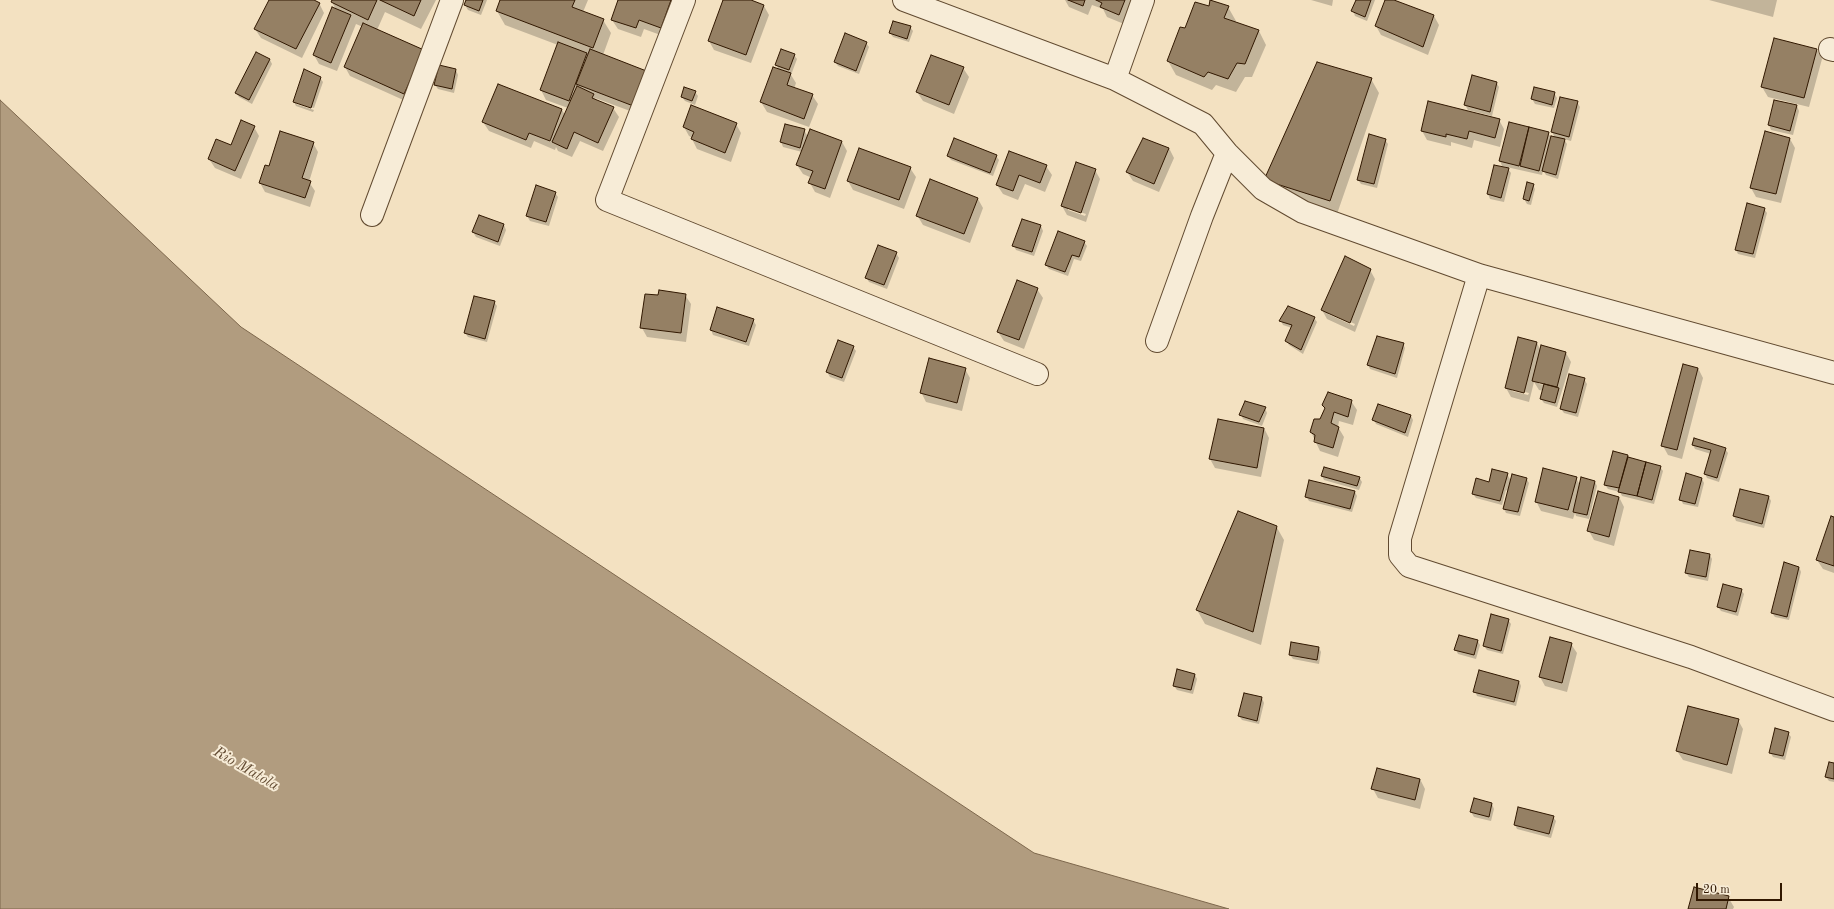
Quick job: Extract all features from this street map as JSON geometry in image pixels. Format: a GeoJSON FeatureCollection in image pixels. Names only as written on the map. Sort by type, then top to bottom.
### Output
{"type":"FeatureCollection","features":[{"type":"Feature","properties":{"kind":"street"},"geometry":{"type":"LineString","coordinates":[[372,215],[452,0]]}},
{"type":"Feature","properties":{"kind":"street"},"geometry":{"type":"LineString","coordinates":[[684,0],[608,200],[1037,374]]}},
{"type":"Feature","properties":{"kind":"street"},"geometry":{"type":"LineString","coordinates":[[904,0],[1115,78],[1203,124],[1228,153],[1263,189],[1303,212],[1480,274],[1834,373]]}},
{"type":"Feature","properties":{"kind":"street"},"geometry":{"type":"LineString","coordinates":[[1115,78],[1143,0]]}},
{"type":"Feature","properties":{"kind":"street"},"geometry":{"type":"LineString","coordinates":[[1157,341],[1202,216],[1228,153]]}},
{"type":"Feature","properties":{"kind":"street"},"geometry":{"type":"LineString","coordinates":[[1480,274],[1400,538],[1400,554],[1409,566],[1691,657],[1834,710]]}},
{"type":"Feature","properties":{"kind":"water","name":"Rio Matola"},"geometry":{"type":"Polygon","coordinates":[[[0,100],[241,327],[1034,853],[1229,909],[0,909],[0,100]]]}},
{"type":"Feature","properties":{"kind":"building"},"geometry":{"type":"Polygon","coordinates":[[[269,0],[314,0],[320,3],[296,49],[254,29],[269,0]]]}},
{"type":"Feature","properties":{"kind":"building"},"geometry":{"type":"Polygon","coordinates":[[[332,0],[377,0],[368,20],[331,2],[332,0]]]}},
{"type":"Feature","properties":{"kind":"building"},"geometry":{"type":"Polygon","coordinates":[[[380,0],[421,0],[414,16],[380,0]]]}},
{"type":"Feature","properties":{"kind":"building"},"geometry":{"type":"Polygon","coordinates":[[[466,0],[483,0],[479,11],[464,5],[466,0]]]}},
{"type":"Feature","properties":{"kind":"building"},"geometry":{"type":"Polygon","coordinates":[[[500,0],[575,0],[572,7],[604,19],[593,48],[496,11],[500,0]]]}},
{"type":"Feature","properties":{"kind":"building"},"geometry":{"type":"Polygon","coordinates":[[[618,0],[671,0],[661,28],[639,20],[636,28],[611,20],[618,0]]]}},
{"type":"Feature","properties":{"kind":"building"},"geometry":{"type":"Polygon","coordinates":[[[723,0],[751,0],[764,5],[746,55],[708,41],[723,0]]]}},
{"type":"Feature","properties":{"kind":"building"},"geometry":{"type":"Polygon","coordinates":[[[1068,0],[1085,0],[1083,6],[1068,0]]]}},
{"type":"Feature","properties":{"kind":"building"},"geometry":{"type":"Polygon","coordinates":[[[1096,0],[1125,0],[1119,15],[1100,7],[1102,3],[1096,0]]]}},
{"type":"Feature","properties":{"kind":"building"},"geometry":{"type":"Polygon","coordinates":[[[1210,0],[1229,6],[1224,18],[1259,30],[1245,64],[1237,63],[1228,79],[1208,72],[1204,77],[1167,61],[1180,27],[1185,28],[1195,2],[1209,6],[1210,0]]]}},
{"type":"Feature","properties":{"kind":"building"},"geometry":{"type":"Polygon","coordinates":[[[1356,0],[1371,0],[1365,17],[1351,11],[1356,0]]]}},
{"type":"Feature","properties":{"kind":"building"},"geometry":{"type":"Polygon","coordinates":[[[1385,0],[1394,0],[1434,15],[1423,47],[1375,26],[1385,0]]]}},
{"type":"Feature","properties":{"kind":"building"},"geometry":{"type":"Polygon","coordinates":[[[332,7],[351,15],[331,63],[313,55],[332,7]]]}},
{"type":"Feature","properties":{"kind":"building"},"geometry":{"type":"Polygon","coordinates":[[[893,21],[911,26],[907,39],[889,33],[893,21]]]}},
{"type":"Feature","properties":{"kind":"building"},"geometry":{"type":"Polygon","coordinates":[[[363,23],[424,50],[404,94],[344,67],[363,23]]]}},
{"type":"Feature","properties":{"kind":"building"},"geometry":{"type":"Polygon","coordinates":[[[845,33],[867,42],[856,71],[834,62],[845,33]]]}},
{"type":"Feature","properties":{"kind":"building"},"geometry":{"type":"Polygon","coordinates":[[[1774,38],[1817,49],[1804,98],[1761,87],[1774,38]]]}},
{"type":"Feature","properties":{"kind":"building"},"geometry":{"type":"Polygon","coordinates":[[[558,42],[587,53],[569,101],[540,90],[558,42]]]}},
{"type":"Feature","properties":{"kind":"building"},"geometry":{"type":"Polygon","coordinates":[[[590,49],[649,72],[636,107],[576,84],[590,49]]]}},
{"type":"Feature","properties":{"kind":"building"},"geometry":{"type":"Polygon","coordinates":[[[781,49],[795,54],[789,70],[775,65],[781,49]]]}},
{"type":"Feature","properties":{"kind":"building"},"geometry":{"type":"Polygon","coordinates":[[[256,52],[270,59],[249,100],[235,93],[256,52]]]}},
{"type":"Feature","properties":{"kind":"building"},"geometry":{"type":"Polygon","coordinates":[[[931,55],[964,67],[949,105],[916,92],[931,55]]]}},
{"type":"Feature","properties":{"kind":"building"},"geometry":{"type":"Polygon","coordinates":[[[1317,62],[1372,78],[1330,201],[1264,180],[1317,62]]]}},
{"type":"Feature","properties":{"kind":"building"},"geometry":{"type":"Polygon","coordinates":[[[439,65],[456,69],[452,89],[434,85],[439,65]]]}},
{"type":"Feature","properties":{"kind":"building"},"geometry":{"type":"Polygon","coordinates":[[[773,67],[791,73],[787,85],[813,94],[804,119],[760,102],[773,67]]]}},
{"type":"Feature","properties":{"kind":"building"},"geometry":{"type":"Polygon","coordinates":[[[304,69],[321,77],[311,108],[293,102],[304,69]]]}},
{"type":"Feature","properties":{"kind":"building"},"geometry":{"type":"Polygon","coordinates":[[[1472,75],[1497,82],[1490,112],[1464,105],[1472,75]]]}},
{"type":"Feature","properties":{"kind":"building"},"geometry":{"type":"Polygon","coordinates":[[[498,84],[562,109],[550,141],[529,133],[526,140],[482,122],[498,84]]]}},
{"type":"Feature","properties":{"kind":"building"},"geometry":{"type":"Polygon","coordinates":[[[577,86],[594,94],[592,98],[614,107],[598,143],[574,132],[567,149],[552,142],[577,86]]]}},
{"type":"Feature","properties":{"kind":"building"},"geometry":{"type":"Polygon","coordinates":[[[684,87],[696,91],[692,101],[681,97],[684,87]]]}},
{"type":"Feature","properties":{"kind":"building"},"geometry":{"type":"Polygon","coordinates":[[[1534,87],[1555,92],[1552,105],[1531,99],[1534,87]]]}},
{"type":"Feature","properties":{"kind":"building"},"geometry":{"type":"Polygon","coordinates":[[[1560,97],[1578,101],[1569,137],[1551,132],[1560,97]]]}},
{"type":"Feature","properties":{"kind":"building"},"geometry":{"type":"Polygon","coordinates":[[[1774,100],[1797,105],[1790,131],[1768,125],[1774,100]]]}},
{"type":"Feature","properties":{"kind":"building"},"geometry":{"type":"Polygon","coordinates":[[[1428,101],[1500,119],[1495,138],[1469,131],[1467,139],[1446,134],[1446,137],[1421,131],[1428,101]]]}},
{"type":"Feature","properties":{"kind":"building"},"geometry":{"type":"Polygon","coordinates":[[[691,105],[737,123],[725,153],[691,139],[694,132],[683,127],[691,105]]]}},
{"type":"Feature","properties":{"kind":"building"},"geometry":{"type":"Polygon","coordinates":[[[241,120],[255,126],[235,171],[208,159],[216,139],[231,145],[241,120]]]}},
{"type":"Feature","properties":{"kind":"building"},"geometry":{"type":"Polygon","coordinates":[[[1509,122],[1529,127],[1519,166],[1499,161],[1509,122]]]}},
{"type":"Feature","properties":{"kind":"building"},"geometry":{"type":"Polygon","coordinates":[[[785,124],[805,129],[800,148],[780,142],[785,124]]]}},
{"type":"Feature","properties":{"kind":"building"},"geometry":{"type":"Polygon","coordinates":[[[1529,127],[1549,132],[1539,171],[1520,166],[1529,127]]]}},
{"type":"Feature","properties":{"kind":"building"},"geometry":{"type":"Polygon","coordinates":[[[810,129],[842,141],[825,189],[808,183],[813,171],[796,165],[810,129]]]}},
{"type":"Feature","properties":{"kind":"building"},"geometry":{"type":"Polygon","coordinates":[[[280,131],[314,142],[302,178],[311,181],[305,198],[259,183],[265,165],[269,166],[280,131]]]}},
{"type":"Feature","properties":{"kind":"building"},"geometry":{"type":"Polygon","coordinates":[[[1765,131],[1790,138],[1776,194],[1750,188],[1765,131]]]}},
{"type":"Feature","properties":{"kind":"building"},"geometry":{"type":"Polygon","coordinates":[[[1369,134],[1386,139],[1374,184],[1357,180],[1369,134]]]}},
{"type":"Feature","properties":{"kind":"building"},"geometry":{"type":"Polygon","coordinates":[[[1551,136],[1565,139],[1556,175],[1542,171],[1551,136]]]}},
{"type":"Feature","properties":{"kind":"building"},"geometry":{"type":"Polygon","coordinates":[[[954,138],[997,155],[990,173],[947,156],[954,138]]]}},
{"type":"Feature","properties":{"kind":"building"},"geometry":{"type":"Polygon","coordinates":[[[1143,138],[1169,148],[1154,184],[1126,172],[1143,138]]]}},
{"type":"Feature","properties":{"kind":"building"},"geometry":{"type":"Polygon","coordinates":[[[859,148],[911,167],[899,200],[847,181],[859,148]]]}},
{"type":"Feature","properties":{"kind":"building"},"geometry":{"type":"Polygon","coordinates":[[[1009,151],[1047,165],[1040,183],[1019,175],[1013,191],[996,185],[1009,151]]]}},
{"type":"Feature","properties":{"kind":"building"},"geometry":{"type":"Polygon","coordinates":[[[1076,162],[1096,169],[1081,213],[1061,206],[1076,162]]]}},
{"type":"Feature","properties":{"kind":"building"},"geometry":{"type":"Polygon","coordinates":[[[1494,165],[1509,168],[1501,198],[1487,194],[1494,165]]]}},
{"type":"Feature","properties":{"kind":"building"},"geometry":{"type":"Polygon","coordinates":[[[930,179],[978,198],[964,234],[916,216],[930,179]]]}},
{"type":"Feature","properties":{"kind":"building"},"geometry":{"type":"Polygon","coordinates":[[[1527,182],[1534,184],[1529,201],[1523,199],[1527,182]]]}},
{"type":"Feature","properties":{"kind":"building"},"geometry":{"type":"Polygon","coordinates":[[[536,185],[556,192],[546,222],[526,216],[536,185]]]}},
{"type":"Feature","properties":{"kind":"building"},"geometry":{"type":"Polygon","coordinates":[[[1747,203],[1765,208],[1753,254],[1735,250],[1747,203]]]}},
{"type":"Feature","properties":{"kind":"building"},"geometry":{"type":"Polygon","coordinates":[[[479,215],[504,224],[498,242],[472,232],[479,215]]]}},
{"type":"Feature","properties":{"kind":"building"},"geometry":{"type":"Polygon","coordinates":[[[1022,219],[1041,225],[1032,252],[1012,246],[1022,219]]]}},
{"type":"Feature","properties":{"kind":"building"},"geometry":{"type":"Polygon","coordinates":[[[1058,231],[1085,241],[1079,257],[1072,255],[1065,272],[1045,265],[1058,231]]]}},
{"type":"Feature","properties":{"kind":"building"},"geometry":{"type":"Polygon","coordinates":[[[878,245],[897,252],[884,285],[865,278],[878,245]]]}},
{"type":"Feature","properties":{"kind":"building"},"geometry":{"type":"Polygon","coordinates":[[[1345,256],[1371,269],[1350,323],[1321,310],[1345,256]]]}},
{"type":"Feature","properties":{"kind":"building"},"geometry":{"type":"Polygon","coordinates":[[[1017,280],[1038,288],[1019,340],[997,332],[1017,280]]]}},
{"type":"Feature","properties":{"kind":"building"},"geometry":{"type":"Polygon","coordinates":[[[659,290],[686,294],[681,333],[640,328],[645,294],[658,295],[659,290]]]}},
{"type":"Feature","properties":{"kind":"building"},"geometry":{"type":"Polygon","coordinates":[[[474,296],[495,301],[485,339],[464,333],[474,296]]]}},
{"type":"Feature","properties":{"kind":"building"},"geometry":{"type":"Polygon","coordinates":[[[1288,306],[1315,317],[1301,350],[1285,341],[1292,325],[1279,321],[1288,306]]]}},
{"type":"Feature","properties":{"kind":"building"},"geometry":{"type":"Polygon","coordinates":[[[717,307],[754,319],[746,342],[710,330],[717,307]]]}},
{"type":"Feature","properties":{"kind":"building"},"geometry":{"type":"Polygon","coordinates":[[[1377,336],[1404,343],[1395,374],[1367,365],[1377,336]]]}},
{"type":"Feature","properties":{"kind":"building"},"geometry":{"type":"Polygon","coordinates":[[[1518,337],[1537,342],[1524,393],[1505,388],[1518,337]]]}},
{"type":"Feature","properties":{"kind":"building"},"geometry":{"type":"Polygon","coordinates":[[[838,340],[854,346],[842,378],[826,372],[838,340]]]}},
{"type":"Feature","properties":{"kind":"building"},"geometry":{"type":"Polygon","coordinates":[[[1541,345],[1566,352],[1557,387],[1532,381],[1541,345]]]}},
{"type":"Feature","properties":{"kind":"building"},"geometry":{"type":"Polygon","coordinates":[[[929,358],[966,368],[957,403],[920,393],[929,358]]]}},
{"type":"Feature","properties":{"kind":"building"},"geometry":{"type":"Polygon","coordinates":[[[1683,364],[1698,368],[1677,450],[1661,446],[1683,364]]]}},
{"type":"Feature","properties":{"kind":"building"},"geometry":{"type":"Polygon","coordinates":[[[1569,374],[1585,378],[1576,413],[1560,409],[1569,374]]]}},
{"type":"Feature","properties":{"kind":"building"},"geometry":{"type":"Polygon","coordinates":[[[1544,384],[1559,388],[1555,403],[1540,399],[1544,384]]]}},
{"type":"Feature","properties":{"kind":"building"},"geometry":{"type":"Polygon","coordinates":[[[1328,392],[1352,400],[1348,417],[1334,412],[1331,423],[1339,427],[1333,448],[1314,442],[1315,435],[1310,432],[1314,419],[1320,419],[1325,408],[1322,405],[1328,392]]]}},
{"type":"Feature","properties":{"kind":"building"},"geometry":{"type":"Polygon","coordinates":[[[1245,401],[1266,407],[1259,422],[1239,415],[1245,401]]]}},
{"type":"Feature","properties":{"kind":"building"},"geometry":{"type":"Polygon","coordinates":[[[1378,404],[1411,415],[1405,433],[1372,420],[1378,404]]]}},
{"type":"Feature","properties":{"kind":"building"},"geometry":{"type":"Polygon","coordinates":[[[1218,419],[1264,428],[1257,468],[1209,459],[1218,419]]]}},
{"type":"Feature","properties":{"kind":"building"},"geometry":{"type":"Polygon","coordinates":[[[1694,438],[1726,448],[1717,478],[1704,474],[1711,450],[1692,445],[1694,438]]]}},
{"type":"Feature","properties":{"kind":"building"},"geometry":{"type":"Polygon","coordinates":[[[1613,451],[1628,455],[1619,488],[1604,485],[1613,451]]]}},
{"type":"Feature","properties":{"kind":"building"},"geometry":{"type":"Polygon","coordinates":[[[1628,457],[1646,462],[1637,496],[1618,492],[1628,457]]]}},
{"type":"Feature","properties":{"kind":"building"},"geometry":{"type":"Polygon","coordinates":[[[1646,462],[1661,466],[1652,500],[1637,496],[1646,462]]]}},
{"type":"Feature","properties":{"kind":"building"},"geometry":{"type":"Polygon","coordinates":[[[1324,467],[1360,477],[1357,486],[1321,476],[1324,467]]]}},
{"type":"Feature","properties":{"kind":"building"},"geometry":{"type":"Polygon","coordinates":[[[1543,468],[1577,477],[1568,510],[1535,502],[1543,468]]]}},
{"type":"Feature","properties":{"kind":"building"},"geometry":{"type":"Polygon","coordinates":[[[1492,469],[1508,473],[1500,501],[1472,494],[1476,478],[1489,482],[1492,469]]]}},
{"type":"Feature","properties":{"kind":"building"},"geometry":{"type":"Polygon","coordinates":[[[1686,473],[1702,478],[1695,504],[1679,500],[1686,473]]]}},
{"type":"Feature","properties":{"kind":"building"},"geometry":{"type":"Polygon","coordinates":[[[1512,474],[1527,478],[1518,512],[1503,509],[1512,474]]]}},
{"type":"Feature","properties":{"kind":"building"},"geometry":{"type":"Polygon","coordinates":[[[1581,477],[1595,481],[1587,515],[1573,512],[1581,477]]]}},
{"type":"Feature","properties":{"kind":"building"},"geometry":{"type":"Polygon","coordinates":[[[1309,480],[1355,491],[1350,509],[1305,497],[1309,480]]]}},
{"type":"Feature","properties":{"kind":"building"},"geometry":{"type":"Polygon","coordinates":[[[1740,489],[1769,496],[1762,524],[1733,516],[1740,489]]]}},
{"type":"Feature","properties":{"kind":"building"},"geometry":{"type":"Polygon","coordinates":[[[1598,491],[1619,497],[1609,537],[1587,531],[1598,491]]]}},
{"type":"Feature","properties":{"kind":"building"},"geometry":{"type":"Polygon","coordinates":[[[1238,511],[1277,526],[1253,632],[1196,610],[1238,511]]]}},
{"type":"Feature","properties":{"kind":"building"},"geometry":{"type":"Polygon","coordinates":[[[1831,516],[1834,517],[1834,566],[1816,560],[1831,516]]]}},
{"type":"Feature","properties":{"kind":"building"},"geometry":{"type":"Polygon","coordinates":[[[1690,550],[1710,554],[1706,577],[1685,573],[1690,550]]]}},
{"type":"Feature","properties":{"kind":"building"},"geometry":{"type":"Polygon","coordinates":[[[1784,562],[1799,567],[1787,617],[1771,613],[1784,562]]]}},
{"type":"Feature","properties":{"kind":"building"},"geometry":{"type":"Polygon","coordinates":[[[1723,584],[1742,589],[1736,612],[1717,607],[1723,584]]]}},
{"type":"Feature","properties":{"kind":"building"},"geometry":{"type":"Polygon","coordinates":[[[1491,614],[1509,619],[1501,651],[1483,646],[1491,614]]]}},
{"type":"Feature","properties":{"kind":"building"},"geometry":{"type":"Polygon","coordinates":[[[1459,635],[1478,640],[1474,655],[1454,650],[1459,635]]]}},
{"type":"Feature","properties":{"kind":"building"},"geometry":{"type":"Polygon","coordinates":[[[1550,637],[1572,643],[1562,683],[1539,677],[1550,637]]]}},
{"type":"Feature","properties":{"kind":"building"},"geometry":{"type":"Polygon","coordinates":[[[1291,642],[1319,647],[1317,660],[1289,655],[1291,642]]]}},
{"type":"Feature","properties":{"kind":"building"},"geometry":{"type":"Polygon","coordinates":[[[1177,669],[1195,674],[1191,690],[1173,686],[1177,669]]]}},
{"type":"Feature","properties":{"kind":"building"},"geometry":{"type":"Polygon","coordinates":[[[1479,670],[1519,681],[1514,702],[1473,692],[1479,670]]]}},
{"type":"Feature","properties":{"kind":"building"},"geometry":{"type":"Polygon","coordinates":[[[1244,693],[1262,697],[1257,721],[1238,716],[1244,693]]]}},
{"type":"Feature","properties":{"kind":"building"},"geometry":{"type":"Polygon","coordinates":[[[1688,706],[1739,719],[1727,765],[1676,751],[1688,706]]]}},
{"type":"Feature","properties":{"kind":"building"},"geometry":{"type":"Polygon","coordinates":[[[1775,728],[1789,732],[1783,756],[1769,753],[1775,728]]]}},
{"type":"Feature","properties":{"kind":"building"},"geometry":{"type":"Polygon","coordinates":[[[1829,762],[1834,763],[1834,779],[1825,777],[1829,762]]]}},
{"type":"Feature","properties":{"kind":"building"},"geometry":{"type":"Polygon","coordinates":[[[1377,768],[1420,779],[1415,800],[1371,789],[1377,768]]]}},
{"type":"Feature","properties":{"kind":"building"},"geometry":{"type":"Polygon","coordinates":[[[1474,798],[1492,803],[1489,817],[1470,812],[1474,798]]]}},
{"type":"Feature","properties":{"kind":"building"},"geometry":{"type":"Polygon","coordinates":[[[1518,807],[1554,816],[1549,834],[1514,825],[1518,807]]]}},
{"type":"Feature","properties":{"kind":"building"},"geometry":{"type":"Polygon","coordinates":[[[1694,887],[1729,896],[1726,909],[1688,909],[1694,887]]]}}]}
